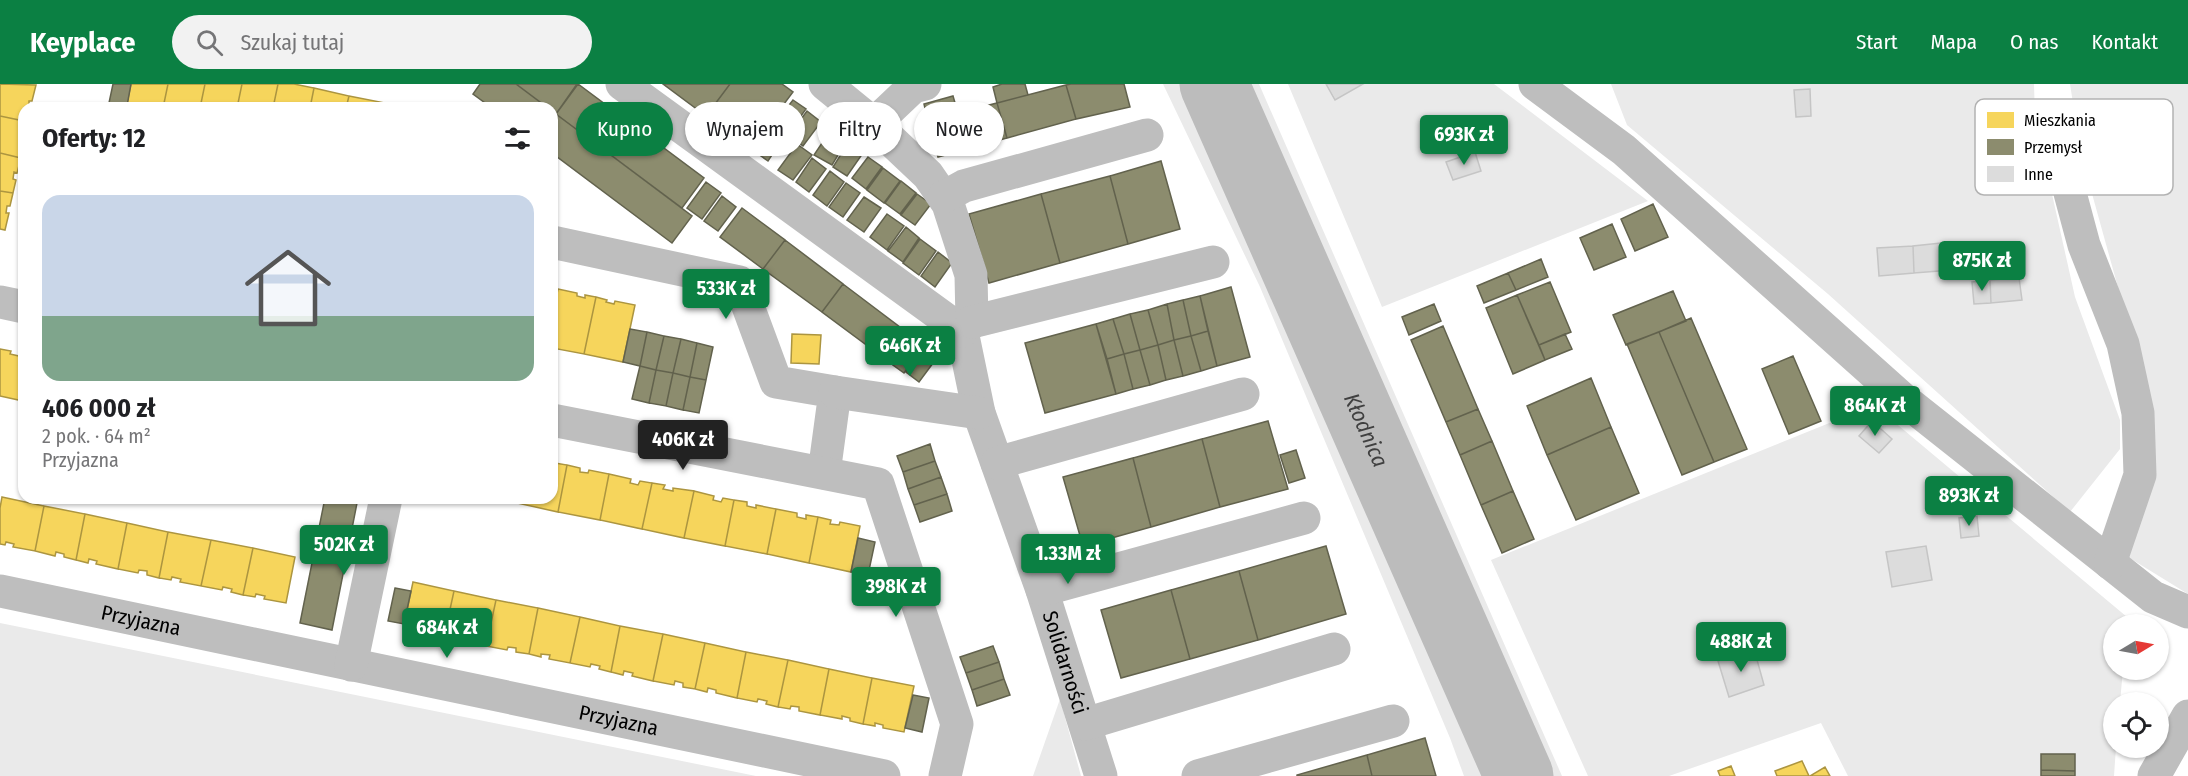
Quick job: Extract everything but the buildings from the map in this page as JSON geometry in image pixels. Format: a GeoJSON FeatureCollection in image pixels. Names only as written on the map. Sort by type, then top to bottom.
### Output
{"type":"FeatureCollection","features":[{"type":"Feature","properties":{"kind":"street"},"geometry":{"type":"LineString","coordinates":[[621,84],[967,326],[1213,262]]}},
{"type":"Feature","properties":{"kind":"street"},"geometry":{"type":"LineString","coordinates":[[897,102],[913,87],[925,84]]}},
{"type":"Feature","properties":{"kind":"street"},"geometry":{"type":"LineString","coordinates":[[1535,84],[1624,150],[1903,399],[2153,597],[2188,612]]}},
{"type":"Feature","properties":{"kind":"street","name":"Solidarności"},"geometry":{"type":"LineString","coordinates":[[833,87],[850,102]]}},
{"type":"Feature","properties":{"kind":"street"},"geometry":{"type":"LineString","coordinates":[[944,197],[964,186],[1147,135]]}},
{"type":"Feature","properties":{"kind":"street","name":"Solidarności"},"geometry":{"type":"LineString","coordinates":[[902,150],[928,175],[948,204],[971,276],[967,326],[979,413],[1042,590],[1101,776]]}},
{"type":"Feature","properties":{"kind":"street"},"geometry":{"type":"LineString","coordinates":[[2071,195],[2084,245],[2123,344],[2138,413],[2140,475],[2110,563]]}},
{"type":"Feature","properties":{"kind":"street"},"geometry":{"type":"LineString","coordinates":[[558,243],[738,282],[776,382],[979,413]]}},
{"type":"Feature","properties":{"kind":"street"},"geometry":{"type":"LineString","coordinates":[[0,302],[18,306]]}},
{"type":"Feature","properties":{"kind":"street"},"geometry":{"type":"LineString","coordinates":[[824,473],[835,392]]}},
{"type":"Feature","properties":{"kind":"street"},"geometry":{"type":"LineString","coordinates":[[997,464],[1243,394]]}},
{"type":"Feature","properties":{"kind":"street"},"geometry":{"type":"LineString","coordinates":[[558,421],[878,483],[957,724],[945,776]]}},
{"type":"Feature","properties":{"kind":"street"},"geometry":{"type":"LineString","coordinates":[[351,665],[385,504]]}},
{"type":"Feature","properties":{"kind":"street"},"geometry":{"type":"LineString","coordinates":[[1042,590],[1304,518]]}},
{"type":"Feature","properties":{"kind":"street","name":"Przyjazna"},"geometry":{"type":"LineString","coordinates":[[0,591],[884,776]]}},
{"type":"Feature","properties":{"kind":"street"},"geometry":{"type":"LineString","coordinates":[[1085,724],[1334,649]]}},
{"type":"Feature","properties":{"kind":"street"},"geometry":{"type":"LineString","coordinates":[[2154,776],[2188,716]]}},
{"type":"Feature","properties":{"kind":"street"},"geometry":{"type":"LineString","coordinates":[[1198,776],[1393,721]]}},
{"type":"Feature","properties":{"kind":"shaded area"},"geometry":{"type":"Polygon","coordinates":[[[1163,84],[1186,84],[1494,776],[1464,776],[1260,287],[1163,84]]]}},
{"type":"Feature","properties":{"kind":"shaded area"},"geometry":{"type":"Polygon","coordinates":[[[1223,84],[1259,84],[1562,776],[1529,776],[1223,84]]]}},
{"type":"Feature","properties":{"kind":"shaded area"},"geometry":{"type":"Polygon","coordinates":[[[1288,84],[1494,84],[1648,201],[1382,307],[1288,84]]]}},
{"type":"Feature","properties":{"kind":"shaded area"},"geometry":{"type":"Polygon","coordinates":[[[1611,84],[2034,84],[2034,99],[1975,99],[1975,195],[2052,195],[2075,297],[2120,420],[2120,449],[2070,512],[1828,294],[1627,125],[1611,84]]]}},
{"type":"Feature","properties":{"kind":"shaded area"},"geometry":{"type":"Polygon","coordinates":[[[2070,84],[2188,84],[2188,594],[2128,557],[2119,291],[2092,195],[2173,195],[2173,99],[2072,99],[2070,84]]]}},
{"type":"Feature","properties":{"kind":"shaded area"},"geometry":{"type":"Polygon","coordinates":[[[1874,405],[2123,614],[2103,614],[2103,680],[2122,680],[2121,692],[2103,692],[2103,758],[2115,758],[2114,776],[1848,776],[1821,723],[1669,776],[1588,776],[1491,560],[1874,405]]]}},
{"type":"Feature","properties":{"kind":"shaded area"},"geometry":{"type":"Polygon","coordinates":[[[0,623],[756,776],[0,776],[0,623]]]}},
{"type":"Feature","properties":{"kind":"shaded area"},"geometry":{"type":"Polygon","coordinates":[[[1060,699],[1081,776],[1033,776],[1060,699]]]}},
{"type":"Feature","properties":{"kind":"waterway","name":"Kłodnica"},"geometry":{"type":"LineString","coordinates":[[1214,84],[1519,776]]}}]}
